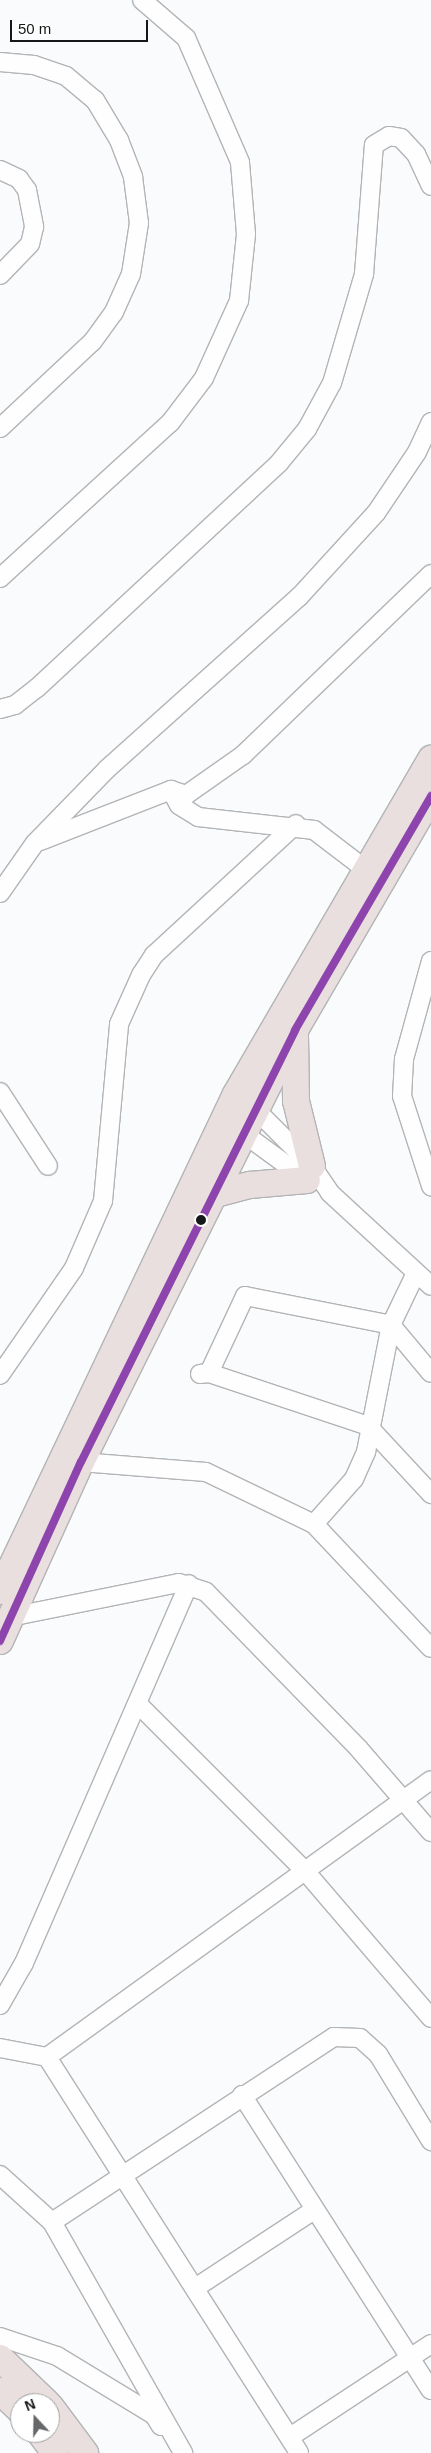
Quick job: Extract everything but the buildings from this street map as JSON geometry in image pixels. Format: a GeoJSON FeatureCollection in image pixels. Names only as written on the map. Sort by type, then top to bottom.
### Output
{"type":"FeatureCollection","features":[{"type":"Feature","properties":{"kind":"highway"},"geometry":{"type":"LineString","coordinates":[[0,1591],[246,1101],[365,869],[431,759]]}},
{"type":"Feature","properties":{"kind":"highway"},"geometry":{"type":"LineString","coordinates":[[246,1101],[295,1030],[431,796]]}},
{"type":"Feature","properties":{"kind":"highway"},"geometry":{"type":"LineString","coordinates":[[212,1196],[250,1185],[309,1173],[296,1101],[295,1030]]}},
{"type":"Feature","properties":{"kind":"highway"},"geometry":{"type":"LineString","coordinates":[[5,1629],[81,1462],[212,1196],[234,1126]]}},
{"type":"Feature","properties":{"kind":"highway"},"geometry":{"type":"LineString","coordinates":[[0,2358],[37,2393]]}},
{"type":"Feature","properties":{"kind":"highway"},"geometry":{"type":"LineString","coordinates":[[0,2390],[10,2400]]}},
{"type":"Feature","properties":{"kind":"highway"},"geometry":{"type":"LineString","coordinates":[[60,2420],[84,2453]]}},
{"type":"Feature","properties":{"kind":"street"},"geometry":{"type":"LineString","coordinates":[[0,578],[170,423],[204,378],[239,301],[246,234],[240,162],[186,38],[142,0]]}},
{"type":"Feature","properties":{"kind":"street"},"geometry":{"type":"LineString","coordinates":[[0,62],[34,65],[66,76],[95,100],[118,140],[133,177],[139,223],[131,274],[114,312],[92,342],[0,428]]}},
{"type":"Feature","properties":{"kind":"street"},"geometry":{"type":"LineString","coordinates":[[0,709],[15,705],[37,688],[279,463],[307,429],[332,383],[364,274],[374,145],[390,136],[401,138],[416,154],[431,186]]}},
{"type":"Feature","properties":{"kind":"street"},"geometry":{"type":"LineString","coordinates":[[0,170],[19,179],[27,190],[34,227],[30,244],[0,275]]}},
{"type":"Feature","properties":{"kind":"street"},"geometry":{"type":"LineString","coordinates":[[0,892],[35,843],[107,769],[298,597],[376,512],[417,452],[431,422]]}},
{"type":"Feature","properties":{"kind":"street"},"geometry":{"type":"LineString","coordinates":[[35,843],[171,790],[186,796],[243,755],[431,574]]}},
{"type":"Feature","properties":{"kind":"street"},"geometry":{"type":"LineString","coordinates":[[171,790],[178,805],[193,816],[296,824],[314,830],[365,869]]}},
{"type":"Feature","properties":{"kind":"street"},"geometry":{"type":"LineString","coordinates":[[0,1374],[74,1268],[103,1201],[119,1024],[141,975],[154,955],[296,824]]}},
{"type":"Feature","properties":{"kind":"street"},"geometry":{"type":"LineString","coordinates":[[431,961],[404,1059],[402,1096],[431,1186]]}},
{"type":"Feature","properties":{"kind":"street"},"geometry":{"type":"LineString","coordinates":[[0,1092],[48,1166]]}},
{"type":"Feature","properties":{"kind":"street"},"geometry":{"type":"LineString","coordinates":[[246,1101],[309,1173],[415,1275],[431,1286]]}},
{"type":"Feature","properties":{"kind":"street"},"geometry":{"type":"LineString","coordinates":[[234,1126],[309,1173]]}},
{"type":"Feature","properties":{"kind":"street"},"geometry":{"type":"LineString","coordinates":[[314,1524],[354,1479],[366,1452],[368,1426],[391,1325],[415,1275]]}},
{"type":"Feature","properties":{"kind":"street"},"geometry":{"type":"LineString","coordinates":[[431,1373],[391,1325],[245,1296],[204,1374],[368,1426],[431,1494]]}},
{"type":"Feature","properties":{"kind":"street"},"geometry":{"type":"LineString","coordinates":[[81,1462],[206,1472],[314,1524],[431,1648]]}},
{"type":"Feature","properties":{"kind":"street"},"geometry":{"type":"LineString","coordinates":[[0,2005],[24,1963],[139,1705],[189,1584]]}},
{"type":"Feature","properties":{"kind":"street"},"geometry":{"type":"LineString","coordinates":[[5,1629],[189,1584],[217,1600],[404,1800],[431,1832]]}},
{"type":"Feature","properties":{"kind":"street"},"geometry":{"type":"LineString","coordinates":[[139,1705],[306,1872],[431,2018]]}},
{"type":"Feature","properties":{"kind":"street"},"geometry":{"type":"LineString","coordinates":[[47,2057],[431,1780]]}},
{"type":"Feature","properties":{"kind":"street"},"geometry":{"type":"LineString","coordinates":[[52,2222],[122,2173],[318,2046],[334,2038],[354,2036],[378,2054],[431,2141]]}},
{"type":"Feature","properties":{"kind":"street"},"geometry":{"type":"LineString","coordinates":[[0,2048],[47,2057],[299,2453]]}},
{"type":"Feature","properties":{"kind":"street"},"geometry":{"type":"LineString","coordinates":[[242,2095],[408,2359],[431,2390]]}},
{"type":"Feature","properties":{"kind":"street"},"geometry":{"type":"LineString","coordinates":[[0,2175],[52,2222],[182,2453]]}},
{"type":"Feature","properties":{"kind":"street"},"geometry":{"type":"LineString","coordinates":[[195,2288],[314,2210]]}},
{"type":"Feature","properties":{"kind":"street"},"geometry":{"type":"LineString","coordinates":[[0,2337],[57,2356],[154,2415],[182,2453]]}},
{"type":"Feature","properties":{"kind":"street"},"geometry":{"type":"LineString","coordinates":[[290,2437],[431,2344]]}},
{"type":"Feature","properties":{"kind":"transit line"},"geometry":{"type":"LineString","coordinates":[[0,1641],[81,1462],[295,1030],[431,796]]}}]}
